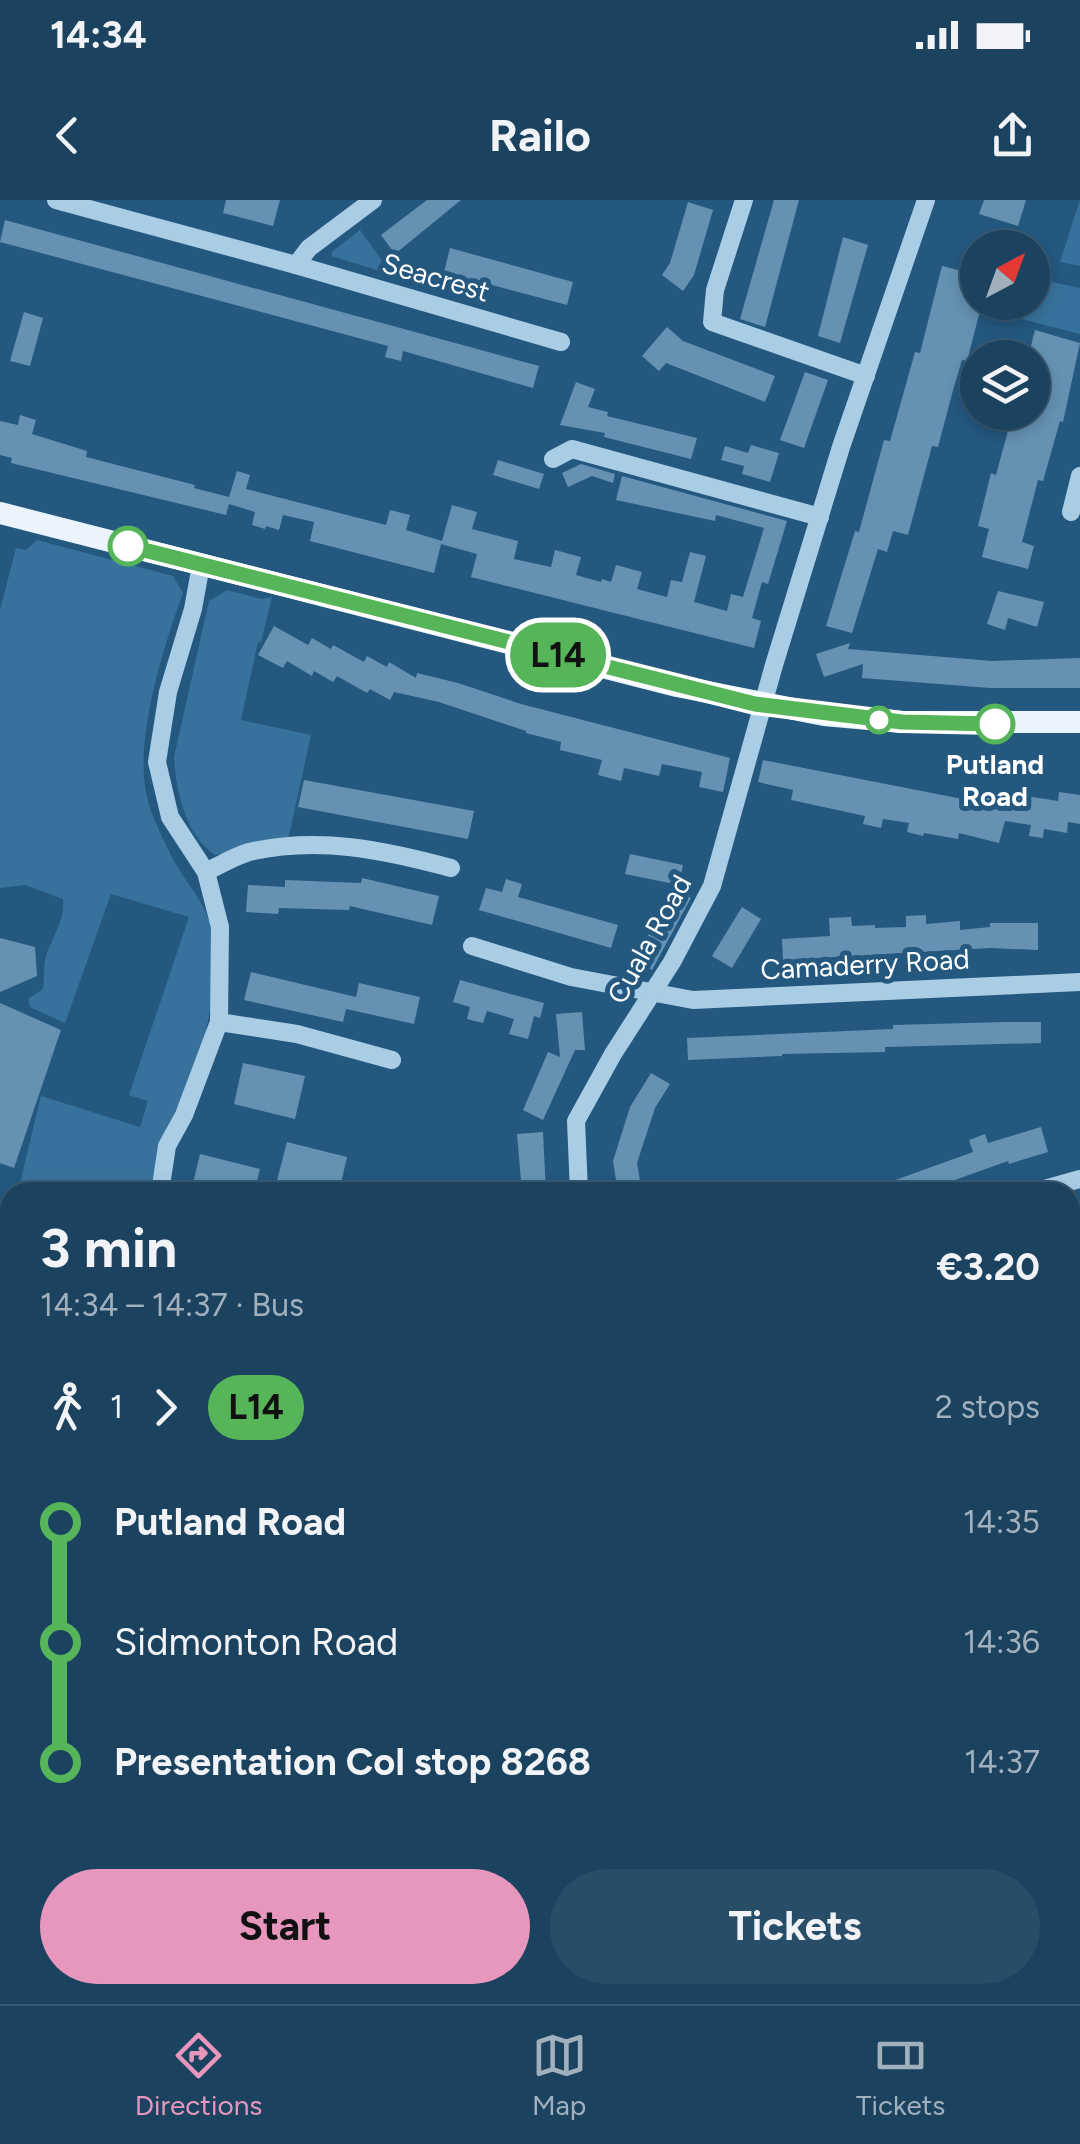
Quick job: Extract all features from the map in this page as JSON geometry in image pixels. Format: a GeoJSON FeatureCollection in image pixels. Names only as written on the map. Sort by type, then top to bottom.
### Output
{"type":"FeatureCollection","features":[{"type":"Feature","properties":{"kind":"main road"},"geometry":{"type":"LineString","coordinates":[[0,513],[763,705],[902,722],[1080,722]]}},
{"type":"Feature","properties":{"kind":"street","name":"Seacrest"},"geometry":{"type":"LineString","coordinates":[[56,200],[561,342]]}},
{"type":"Feature","properties":{"kind":"street"},"geometry":{"type":"LineString","coordinates":[[296,266],[309,248],[373,200]]}},
{"type":"Feature","properties":{"kind":"street"},"geometry":{"type":"LineString","coordinates":[[744,200],[715,290],[712,322],[866,376]]}},
{"type":"Feature","properties":{"kind":"street","name":"Cuala Road"},"geometry":{"type":"LineString","coordinates":[[578,1182],[576,1121],[712,886],[820,517],[926,200]]}},
{"type":"Feature","properties":{"kind":"street"},"geometry":{"type":"LineString","coordinates":[[552,459],[572,449],[820,517]]}},
{"type":"Feature","properties":{"kind":"street"},"geometry":{"type":"LineString","coordinates":[[1070,512],[1080,476]]}},
{"type":"Feature","properties":{"kind":"street"},"geometry":{"type":"LineString","coordinates":[[162,1182],[167,1146],[184,1115],[219,1022],[220,927],[206,872],[170,817],[157,762],[168,692],[193,609],[201,565]]}},
{"type":"Feature","properties":{"kind":"street"},"geometry":{"type":"LineString","coordinates":[[206,872],[246,853],[306,844],[378,848],[451,868]]}},
{"type":"Feature","properties":{"kind":"street","name":"Camaderry Road"},"geometry":{"type":"LineString","coordinates":[[472,946],[570,977],[693,1000],[1080,982]]}},
{"type":"Feature","properties":{"kind":"street"},"geometry":{"type":"LineString","coordinates":[[219,1022],[297,1034],[392,1060]]}},
{"type":"Feature","properties":{"kind":"shaded area"},"geometry":{"type":"Polygon","coordinates":[[[1080,200],[1080,266],[1060,262],[1080,200]]]}},
{"type":"Feature","properties":{"kind":"shaded area"},"geometry":{"type":"Polygon","coordinates":[[[360,230],[383,262],[441,278],[437,289],[332,256],[360,230]]]}},
{"type":"Feature","properties":{"kind":"shaded area"},"geometry":{"type":"Polygon","coordinates":[[[1050,282],[1080,288],[1080,334],[1026,320],[1050,320],[1050,282]]]}},
{"type":"Feature","properties":{"kind":"shaded area"},"geometry":{"type":"Polygon","coordinates":[[[37,540],[173,576],[183,593],[148,714],[145,786],[164,840],[208,918],[214,944],[214,974],[201,1050],[162,1141],[152,1182],[20,1182],[41,1096],[140,1127],[148,1101],[129,1095],[189,917],[111,894],[65,1023],[30,1007],[28,999],[43,989],[45,960],[60,921],[63,899],[25,885],[0,888],[0,610],[16,548],[26,550],[37,540]]]}},
{"type":"Feature","properties":{"kind":"shaded area"},"geometry":{"type":"Polygon","coordinates":[[[227,590],[262,599],[272,597],[241,720],[311,735],[288,840],[215,855],[189,824],[174,757],[209,601],[227,590]]]}},
{"type":"Feature","properties":{"kind":"building"},"geometry":{"type":"Polygon","coordinates":[[[226,200],[280,200],[273,226],[223,213],[226,200]]]}},
{"type":"Feature","properties":{"kind":"building"},"geometry":{"type":"Polygon","coordinates":[[[427,200],[461,200],[395,254],[381,235],[427,200]]]}},
{"type":"Feature","properties":{"kind":"building"},"geometry":{"type":"Polygon","coordinates":[[[774,200],[799,200],[765,327],[740,319],[774,200]]]}},
{"type":"Feature","properties":{"kind":"building"},"geometry":{"type":"Polygon","coordinates":[[[984,200],[1026,200],[1018,226],[979,214],[984,200]]]}},
{"type":"Feature","properties":{"kind":"building"},"geometry":{"type":"Polygon","coordinates":[[[688,202],[713,210],[694,275],[683,291],[662,275],[670,263],[688,202]]]}},
{"type":"Feature","properties":{"kind":"building"},"geometry":{"type":"Polygon","coordinates":[[[5,220],[539,366],[533,388],[403,351],[401,361],[385,357],[388,346],[0,242],[5,220]]]}},
{"type":"Feature","properties":{"kind":"building"},"geometry":{"type":"Polygon","coordinates":[[[843,237],[868,245],[840,343],[818,336],[843,237]]]}},
{"type":"Feature","properties":{"kind":"building"},"geometry":{"type":"Polygon","coordinates":[[[450,248],[573,282],[567,305],[444,272],[450,248]]]}},
{"type":"Feature","properties":{"kind":"building"},"geometry":{"type":"Polygon","coordinates":[[[942,266],[960,270],[960,320],[978,320],[972,340],[960,340],[960,367],[938,447],[932,446],[908,535],[893,531],[887,552],[878,549],[852,633],[826,626],[855,531],[859,532],[884,440],[890,441],[915,352],[920,353],[942,266]]]}},
{"type":"Feature","properties":{"kind":"building"},"geometry":{"type":"Polygon","coordinates":[[[24,312],[43,318],[30,366],[10,361],[24,312]]]}},
{"type":"Feature","properties":{"kind":"building"},"geometry":{"type":"Polygon","coordinates":[[[667,327],[683,341],[775,376],[765,402],[666,363],[659,371],[642,356],[667,327]]]}},
{"type":"Feature","properties":{"kind":"building"},"geometry":{"type":"Polygon","coordinates":[[[1035,330],[1080,343],[1063,422],[1060,421],[1043,481],[1038,480],[1022,542],[1034,546],[1028,569],[982,557],[989,529],[978,526],[991,473],[996,475],[1008,430],[1050,430],[1050,340],[1032,340],[1035,330]]]}},
{"type":"Feature","properties":{"kind":"building"},"geometry":{"type":"Polygon","coordinates":[[[805,372],[828,380],[804,448],[780,440],[805,372]]]}},
{"type":"Feature","properties":{"kind":"building"},"geometry":{"type":"Polygon","coordinates":[[[576,382],[595,389],[588,407],[608,412],[607,416],[697,438],[691,459],[604,437],[605,433],[560,425],[576,382]]]}},
{"type":"Feature","properties":{"kind":"building"},"geometry":{"type":"Polygon","coordinates":[[[20,415],[36,420],[32,434],[87,451],[86,457],[229,497],[237,471],[250,475],[246,489],[386,525],[390,510],[410,515],[406,530],[442,541],[452,505],[477,512],[472,529],[518,541],[514,559],[551,567],[555,550],[581,557],[576,575],[601,582],[611,582],[616,565],[642,572],[637,589],[667,597],[671,580],[682,582],[690,552],[706,556],[694,602],[727,611],[731,594],[743,597],[764,528],[716,515],[715,521],[616,500],[622,476],[787,521],[768,584],[762,582],[752,618],[761,621],[754,648],[471,577],[477,554],[441,544],[434,573],[310,541],[314,522],[283,515],[279,530],[266,526],[265,529],[252,525],[255,512],[229,504],[226,515],[11,463],[12,458],[0,455],[0,421],[18,425],[20,415]]]}},
{"type":"Feature","properties":{"kind":"building"},"geometry":{"type":"Polygon","coordinates":[[[751,445],[779,453],[770,482],[742,474],[744,466],[721,460],[725,446],[748,453],[751,445]]]}},
{"type":"Feature","properties":{"kind":"building"},"geometry":{"type":"Polygon","coordinates":[[[498,460],[544,474],[539,489],[493,475],[498,460]]]}},
{"type":"Feature","properties":{"kind":"building"},"geometry":{"type":"Polygon","coordinates":[[[581,464],[615,474],[613,483],[592,476],[568,487],[562,473],[581,464]]]}},
{"type":"Feature","properties":{"kind":"building"},"geometry":{"type":"Polygon","coordinates":[[[998,591],[1044,602],[1037,627],[1008,618],[1005,630],[987,624],[998,591]]]}},
{"type":"Feature","properties":{"kind":"building"},"geometry":{"type":"Polygon","coordinates":[[[274,626],[308,645],[312,638],[364,662],[367,656],[387,667],[389,662],[416,678],[417,673],[458,683],[521,704],[730,758],[723,792],[699,787],[702,772],[662,764],[659,776],[624,768],[621,781],[598,775],[602,760],[560,750],[561,742],[439,702],[394,692],[390,700],[370,689],[367,693],[337,676],[333,682],[314,671],[312,676],[287,661],[283,668],[258,655],[274,626]]]}},
{"type":"Feature","properties":{"kind":"building"},"geometry":{"type":"Polygon","coordinates":[[[850,643],[848,649],[992,661],[1080,658],[1080,688],[990,688],[862,678],[863,664],[824,677],[816,654],[850,643]]]}},
{"type":"Feature","properties":{"kind":"building"},"geometry":{"type":"Polygon","coordinates":[[[763,760],[978,802],[980,793],[1018,802],[1019,795],[1058,801],[1059,792],[1080,795],[1080,824],[1068,822],[1067,833],[1044,829],[1043,838],[1029,836],[1031,825],[1005,821],[999,843],[959,833],[958,839],[924,833],[923,836],[907,832],[909,823],[883,819],[881,828],[863,824],[865,816],[791,800],[793,790],[758,782],[763,760]]]}},
{"type":"Feature","properties":{"kind":"building"},"geometry":{"type":"Polygon","coordinates":[[[304,780],[474,811],[468,839],[298,807],[304,780]]]}},
{"type":"Feature","properties":{"kind":"building"},"geometry":{"type":"Polygon","coordinates":[[[630,854],[683,865],[679,885],[625,874],[630,854]]]}},
{"type":"Feature","properties":{"kind":"building"},"geometry":{"type":"Polygon","coordinates":[[[362,878],[439,896],[432,925],[350,906],[349,910],[279,908],[278,914],[246,912],[248,885],[285,887],[285,880],[361,883],[362,878]]]}},
{"type":"Feature","properties":{"kind":"building"},"geometry":{"type":"Polygon","coordinates":[[[506,879],[522,884],[518,897],[618,925],[611,948],[479,910],[486,888],[502,892],[506,879]]]}},
{"type":"Feature","properties":{"kind":"building"},"geometry":{"type":"Polygon","coordinates":[[[675,889],[691,898],[652,970],[634,960],[675,889]]]}},
{"type":"Feature","properties":{"kind":"building"},"geometry":{"type":"Polygon","coordinates":[[[742,907],[761,919],[732,968],[712,956],[742,907]]]}},
{"type":"Feature","properties":{"kind":"building"},"geometry":{"type":"Polygon","coordinates":[[[926,915],[926,924],[960,921],[960,930],[990,927],[990,923],[1038,923],[1038,950],[990,948],[783,960],[782,939],[830,936],[829,918],[851,917],[852,926],[875,928],[906,927],[906,916],[926,915]]]}},
{"type":"Feature","properties":{"kind":"building"},"geometry":{"type":"Polygon","coordinates":[[[0,938],[35,947],[37,976],[0,992],[0,938]]]}},
{"type":"Feature","properties":{"kind":"building"},"geometry":{"type":"Polygon","coordinates":[[[251,972],[356,997],[359,983],[420,997],[414,1024],[346,1009],[343,1022],[244,1000],[251,972]]]}},
{"type":"Feature","properties":{"kind":"building"},"geometry":{"type":"Polygon","coordinates":[[[460,980],[544,1003],[540,1018],[534,1016],[528,1039],[509,1034],[514,1019],[487,1011],[483,1023],[467,1019],[470,1007],[453,1002],[460,980]]]}},
{"type":"Feature","properties":{"kind":"building"},"geometry":{"type":"Polygon","coordinates":[[[0,1003],[61,1030],[14,1168],[0,1163],[0,1003]]]}},
{"type":"Feature","properties":{"kind":"building"},"geometry":{"type":"Polygon","coordinates":[[[582,1012],[585,1050],[575,1050],[543,1120],[523,1110],[548,1052],[560,1057],[556,1014],[582,1012]]]}},
{"type":"Feature","properties":{"kind":"building"},"geometry":{"type":"Polygon","coordinates":[[[1041,1022],[1041,1043],[885,1047],[885,1052],[688,1060],[687,1038],[893,1029],[893,1025],[1041,1022]]]}},
{"type":"Feature","properties":{"kind":"building"},"geometry":{"type":"Polygon","coordinates":[[[243,1063],[305,1076],[295,1119],[234,1104],[243,1063]]]}},
{"type":"Feature","properties":{"kind":"building"},"geometry":{"type":"Polygon","coordinates":[[[651,1073],[670,1084],[655,1108],[637,1163],[640,1182],[616,1182],[613,1161],[630,1107],[651,1073]]]}},
{"type":"Feature","properties":{"kind":"building"},"geometry":{"type":"Polygon","coordinates":[[[1041,1127],[1048,1152],[949,1182],[890,1182],[973,1152],[969,1140],[985,1134],[988,1143],[1041,1127]]]}},
{"type":"Feature","properties":{"kind":"building"},"geometry":{"type":"Polygon","coordinates":[[[543,1132],[546,1182],[521,1182],[517,1134],[543,1132]]]}},
{"type":"Feature","properties":{"kind":"building"},"geometry":{"type":"Polygon","coordinates":[[[287,1142],[347,1157],[341,1182],[277,1182],[287,1142]]]}},
{"type":"Feature","properties":{"kind":"building"},"geometry":{"type":"Polygon","coordinates":[[[200,1154],[260,1169],[257,1182],[193,1182],[200,1154]]]}},
{"type":"Feature","properties":{"kind":"bus line","name":"L14"},"geometry":{"type":"LineString","coordinates":[[128,546],[755,704],[902,722],[995,724]]}},
{"type":"Feature","properties":{"kind":"place","name":"Putland Road"},"geometry":{"type":"Point","coordinates":[995,724]}}]}
